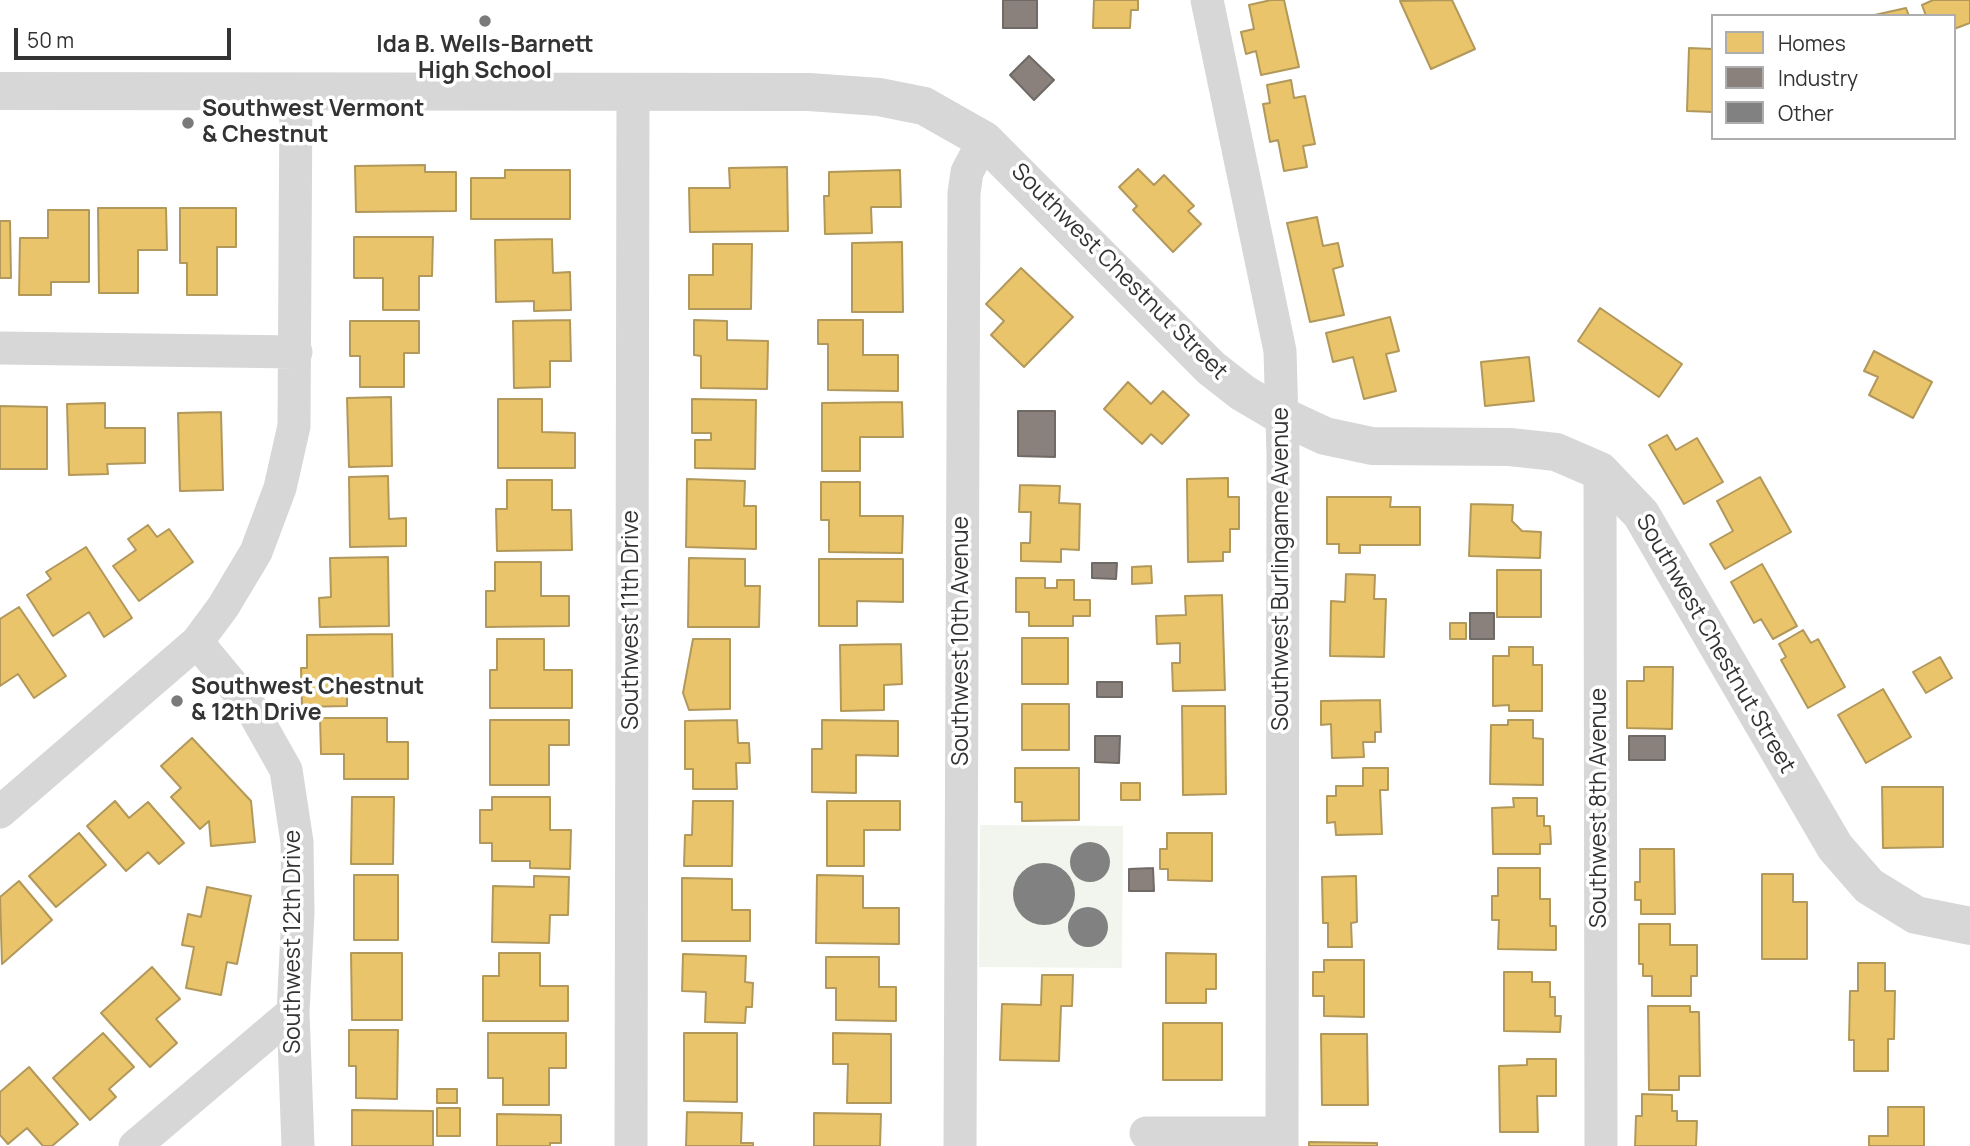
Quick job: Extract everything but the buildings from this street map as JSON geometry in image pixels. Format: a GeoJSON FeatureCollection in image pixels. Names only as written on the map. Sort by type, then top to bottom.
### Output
{"type":"FeatureCollection","features":[{"type":"Feature","properties":{"kind":"street","name":"Southwest Burlingame Avenue"},"geometry":{"type":"LineString","coordinates":[[1207,0],[1280,351],[1282,1139]]}},
{"type":"Feature","properties":{"kind":"street","name":"Southwest Chestnut Street"},"geometry":{"type":"LineString","coordinates":[[0,91],[633,94],[809,92],[879,97],[924,106],[984,141],[1211,368],[1243,393],[1282,416],[1325,436],[1373,446],[1510,447],[1556,452],[1600,471],[1642,514],[1835,847],[1869,886],[1916,915],[1970,926]]}},
{"type":"Feature","properties":{"kind":"street"},"geometry":{"type":"LineString","coordinates":[[0,812],[197,642],[223,607],[256,552],[280,488],[294,426],[296,92]]}},
{"type":"Feature","properties":{"kind":"street","name":"Southwest 11th Drive"},"geometry":{"type":"LineString","coordinates":[[631,1146],[633,94]]}},
{"type":"Feature","properties":{"kind":"street","name":"Southwest 10th Avenue"},"geometry":{"type":"LineString","coordinates":[[960,1146],[964,193],[967,172],[984,141]]}},
{"type":"Feature","properties":{"kind":"street"},"geometry":{"type":"LineString","coordinates":[[0,348],[296,352]]}},
{"type":"Feature","properties":{"kind":"street","name":"Southwest 8th Avenue"},"geometry":{"type":"LineString","coordinates":[[1600,471],[1601,1146]]}},
{"type":"Feature","properties":{"kind":"street","name":"Southwest 12th Drive"},"geometry":{"type":"LineString","coordinates":[[197,642],[250,706],[286,770],[297,842],[298,913],[293,1012],[298,1146]]}},
{"type":"Feature","properties":{"kind":"street"},"geometry":{"type":"LineString","coordinates":[[135,1146],[293,1012]]}},
{"type":"Feature","properties":{"kind":"street"},"geometry":{"type":"LineString","coordinates":[[1146,1133],[1282,1139]]}},
{"type":"Feature","properties":{"kind":"shaded area"},"geometry":{"type":"Polygon","coordinates":[[[980,825],[1123,826],[1122,968],[979,967],[980,825]]]}},
{"type":"Feature","properties":{"kind":"place","name":"Ida B. Wells-Barnett High School"},"geometry":{"type":"Point","coordinates":[485,21]}},
{"type":"Feature","properties":{"kind":"place","name":"Southwest Vermont & Chestnut"},"geometry":{"type":"Point","coordinates":[188,123]}},
{"type":"Feature","properties":{"kind":"place","name":"Southwest Chestnut & 12th Drive"},"geometry":{"type":"Point","coordinates":[177,701]}}]}
